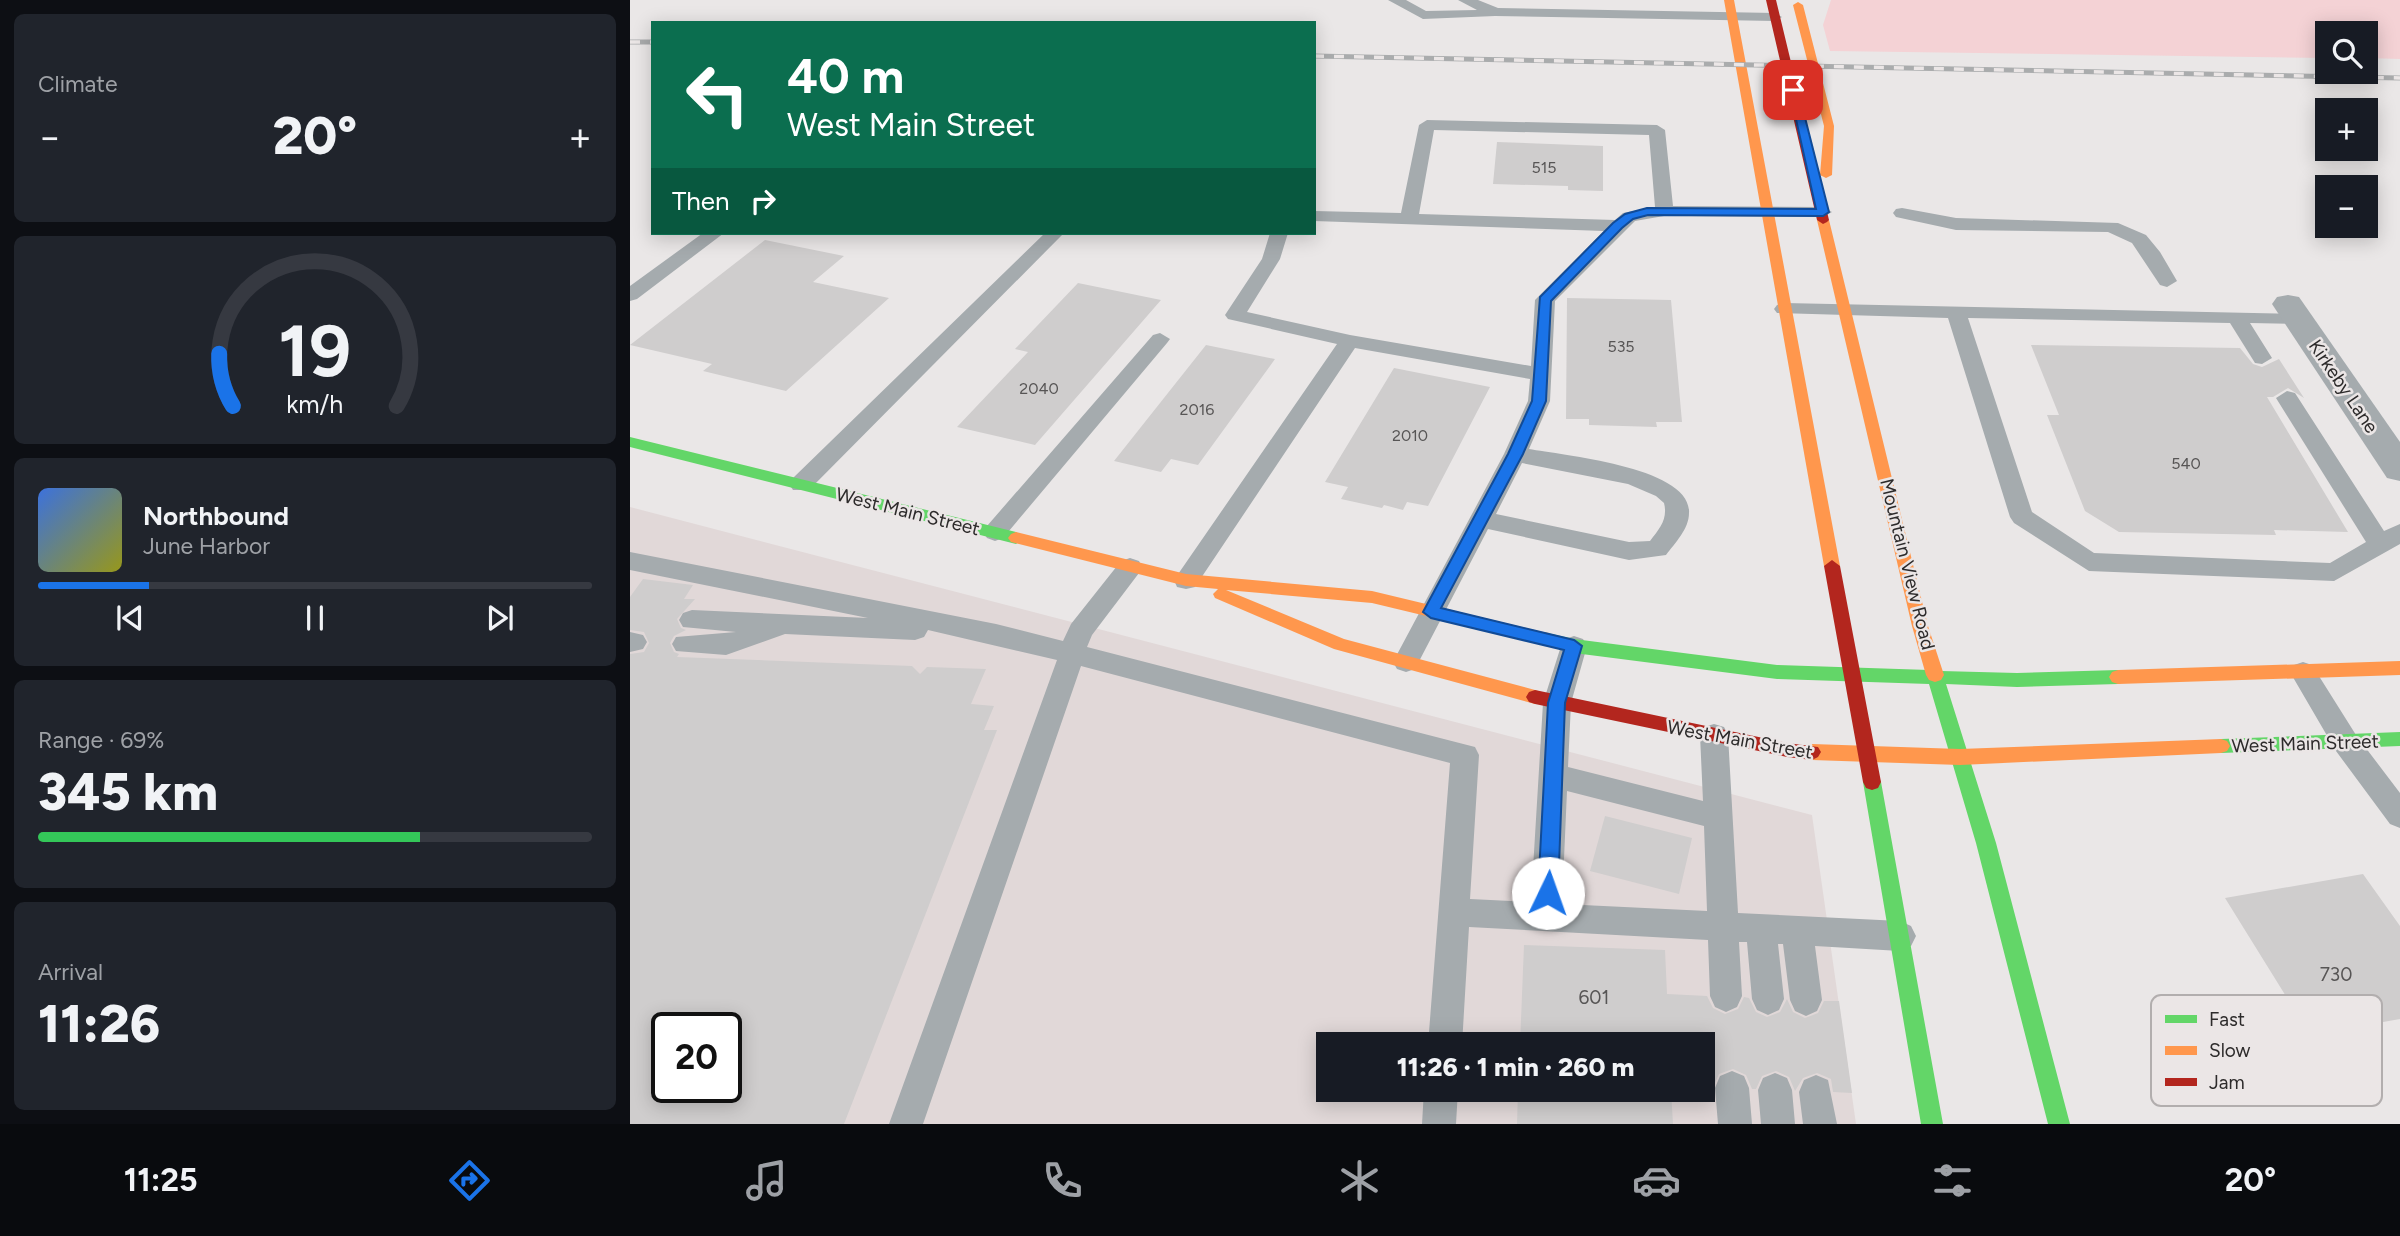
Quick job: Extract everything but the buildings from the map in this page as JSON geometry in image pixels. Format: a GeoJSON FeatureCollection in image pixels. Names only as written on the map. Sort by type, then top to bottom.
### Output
{"type":"FeatureCollection","features":[{"type":"Feature","properties":{"kind":"main road"},"geometry":{"type":"LineString","coordinates":[[1728,0],[1868,756],[1932,1124]]}},
{"type":"Feature","properties":{"kind":"main road","name":"Mountain View Road"},"geometry":{"type":"LineString","coordinates":[[1771,0],[1920,626],[1938,678],[1993,868],[2059,1124]]}},
{"type":"Feature","properties":{"kind":"main road"},"geometry":{"type":"LineString","coordinates":[[1797,0],[1829,127],[1823,212]]}},
{"type":"Feature","properties":{"kind":"main road","name":"West Main Street"},"geometry":{"type":"LineString","coordinates":[[633,446],[800,484],[1186,580],[1372,597],[1574,646],[1777,672],[2017,680],[2400,668]]}},
{"type":"Feature","properties":{"kind":"main road","name":"West Main Street"},"geometry":{"type":"LineString","coordinates":[[1186,580],[1340,643],[1406,662],[1557,703],[1787,750],[1868,756],[1960,757],[2400,739]]}},
{"type":"Feature","properties":{"kind":"street","name":"Kirkeby Lane"},"geometry":{"type":"LineString","coordinates":[[2293,311],[2400,469]]}},
{"type":"Feature","properties":{"kind":"lane"},"geometry":{"type":"LineString","coordinates":[[1395,0],[1423,15],[1485,15],[1496,12],[1775,17]]}},
{"type":"Feature","properties":{"kind":"lane"},"geometry":{"type":"LineString","coordinates":[[1465,0],[1496,12]]}},
{"type":"Feature","properties":{"kind":"lane"},"geometry":{"type":"LineString","coordinates":[[1669,0],[1670,16]]}},
{"type":"Feature","properties":{"kind":"lane"},"geometry":{"type":"LineString","coordinates":[[1409,219],[1427,125],[1657,130],[1664,211]]}},
{"type":"Feature","properties":{"kind":"lane"},"geometry":{"type":"LineString","coordinates":[[1406,662],[1482,519],[1539,401],[1545,300],[1629,217],[1664,211],[1823,212]]}},
{"type":"Feature","properties":{"kind":"lane"},"geometry":{"type":"LineString","coordinates":[[1902,213],[1955,224],[2111,227],[2139,239],[2151,252],[2167,281]]}},
{"type":"Feature","properties":{"kind":"lane"},"geometry":{"type":"LineString","coordinates":[[1316,216],[1618,226]]}},
{"type":"Feature","properties":{"kind":"lane"},"geometry":{"type":"LineString","coordinates":[[630,295],[712,235]]}},
{"type":"Feature","properties":{"kind":"lane"},"geometry":{"type":"LineString","coordinates":[[800,484],[1053,235]]}},
{"type":"Feature","properties":{"kind":"lane"},"geometry":{"type":"LineString","coordinates":[[1278,235],[1270,259],[1235,315],[1350,341],[1541,374]]}},
{"type":"Feature","properties":{"kind":"lane"},"geometry":{"type":"LineString","coordinates":[[1784,309],[2236,317],[2293,311]]}},
{"type":"Feature","properties":{"kind":"lane"},"geometry":{"type":"LineString","coordinates":[[1956,312],[2022,517],[2089,562],[2334,572],[2390,539],[2287,398]]}},
{"type":"Feature","properties":{"kind":"lane"},"geometry":{"type":"LineString","coordinates":[[2236,317],[2262,358]]}},
{"type":"Feature","properties":{"kind":"lane"},"geometry":{"type":"LineString","coordinates":[[995,532],[1160,339]]}},
{"type":"Feature","properties":{"kind":"lane"},"geometry":{"type":"LineString","coordinates":[[1186,580],[1350,341]]}},
{"type":"Feature","properties":{"kind":"lane"},"geometry":{"type":"LineString","coordinates":[[1482,519],[1629,551],[1657,549],[1673,533],[1679,513],[1672,495],[1648,480],[1515,454]]}},
{"type":"Feature","properties":{"kind":"lane"},"geometry":{"type":"LineString","coordinates":[[633,566],[996,634],[1465,755],[1446,1032]]}},
{"type":"Feature","properties":{"kind":"lane"},"geometry":{"type":"LineString","coordinates":[[906,1124],[1080,631],[1130,567]]}},
{"type":"Feature","properties":{"kind":"lane"},"geometry":{"type":"LineString","coordinates":[[689,632],[726,645],[789,624],[996,634]]}},
{"type":"Feature","properties":{"kind":"lane"},"geometry":{"type":"LineString","coordinates":[[1546,917],[1557,703],[1574,646]]}},
{"type":"Feature","properties":{"kind":"lane"},"geometry":{"type":"LineString","coordinates":[[2303,672],[2346,743],[2400,815]]}},
{"type":"Feature","properties":{"kind":"lane"},"geometry":{"type":"LineString","coordinates":[[1714,735],[1726,996]]}},
{"type":"Feature","properties":{"kind":"lane"},"geometry":{"type":"LineString","coordinates":[[1554,776],[1717,817]]}},
{"type":"Feature","properties":{"kind":"lane"},"geometry":{"type":"LineString","coordinates":[[1454,912],[1900,936]]}},
{"type":"Feature","properties":{"kind":"lane"},"geometry":{"type":"LineString","coordinates":[[1761,929],[1768,999]]}},
{"type":"Feature","properties":{"kind":"lane"},"geometry":{"type":"LineString","coordinates":[[1797,931],[1806,1000]]}},
{"type":"Feature","properties":{"kind":"lane"},"geometry":{"type":"LineString","coordinates":[[1732,1088],[1735,1124]]}},
{"type":"Feature","properties":{"kind":"lane"},"geometry":{"type":"LineString","coordinates":[[1775,1090],[1778,1124]]}},
{"type":"Feature","properties":{"kind":"lane"},"geometry":{"type":"LineString","coordinates":[[1439,1124],[1440,1102]]}},
{"type":"Feature","properties":{"kind":"shaded area"},"geometry":{"type":"Polygon","coordinates":[[[1831,0],[2400,0],[2400,59],[2378,58],[2378,21],[2315,21],[2315,58],[1830,51],[1823,25],[1831,0]]]}},
{"type":"Feature","properties":{"kind":"shaded area"},"geometry":{"type":"Polygon","coordinates":[[[630,507],[1812,815],[1856,1124],[630,1124],[630,507]]]}},
{"type":"Feature","properties":{"kind":"railway"},"geometry":{"type":"LineString","coordinates":[[630,42],[651,42]]}},
{"type":"Feature","properties":{"kind":"railway"},"geometry":{"type":"LineString","coordinates":[[1316,56],[2400,78]]}},
{"type":"Feature","properties":{"kind":"traffic: fast"},"geometry":{"type":"LineString","coordinates":[[630,442],[1016,538]]}},
{"type":"Feature","properties":{"kind":"traffic: fast"},"geometry":{"type":"LineString","coordinates":[[1543,638],[1574,646],[1777,672],[2017,680],[2118,677]]}},
{"type":"Feature","properties":{"kind":"traffic: fast"},"geometry":{"type":"LineString","coordinates":[[1935,675],[1986,843],[2059,1124]]}},
{"type":"Feature","properties":{"kind":"traffic: fast"},"geometry":{"type":"LineString","coordinates":[[2221,746],[2400,739]]}},
{"type":"Feature","properties":{"kind":"traffic: fast"},"geometry":{"type":"LineString","coordinates":[[1872,782],[1932,1124]]}},
{"type":"Feature","properties":{"kind":"traffic: slow"},"geometry":{"type":"LineString","coordinates":[[1729,0],[1832,566]]}},
{"type":"Feature","properties":{"kind":"traffic: slow"},"geometry":{"type":"LineString","coordinates":[[1798,5],[1829,126],[1826,175]]}},
{"type":"Feature","properties":{"kind":"traffic: slow"},"geometry":{"type":"LineString","coordinates":[[1823,220],[1920,626],[1935,675]]}},
{"type":"Feature","properties":{"kind":"traffic: slow"},"geometry":{"type":"LineString","coordinates":[[1016,538],[1186,580],[1372,597],[1543,638]]}},
{"type":"Feature","properties":{"kind":"traffic: slow"},"geometry":{"type":"LineString","coordinates":[[1221,594],[1340,644],[1535,697]]}},
{"type":"Feature","properties":{"kind":"traffic: slow"},"geometry":{"type":"LineString","coordinates":[[2118,677],[2400,668]]}},
{"type":"Feature","properties":{"kind":"traffic: slow"},"geometry":{"type":"LineString","coordinates":[[1812,752],[1960,757],[2221,746]]}},
{"type":"Feature","properties":{"kind":"traffic: jam"},"geometry":{"type":"LineString","coordinates":[[1771,0],[1823,220]]}},
{"type":"Feature","properties":{"kind":"traffic: jam"},"geometry":{"type":"LineString","coordinates":[[1832,566],[1872,782]]}},
{"type":"Feature","properties":{"kind":"traffic: jam"},"geometry":{"type":"LineString","coordinates":[[1535,697],[1787,750],[1812,752]]}},
{"type":"Feature","properties":{"kind":"route"},"geometry":{"type":"LineString","coordinates":[[1548,893],[1557,703],[1574,646],[1431,612],[1482,519],[1539,401],[1545,300],[1629,217],[1664,211],[1823,212],[1793,90]]}}]}
